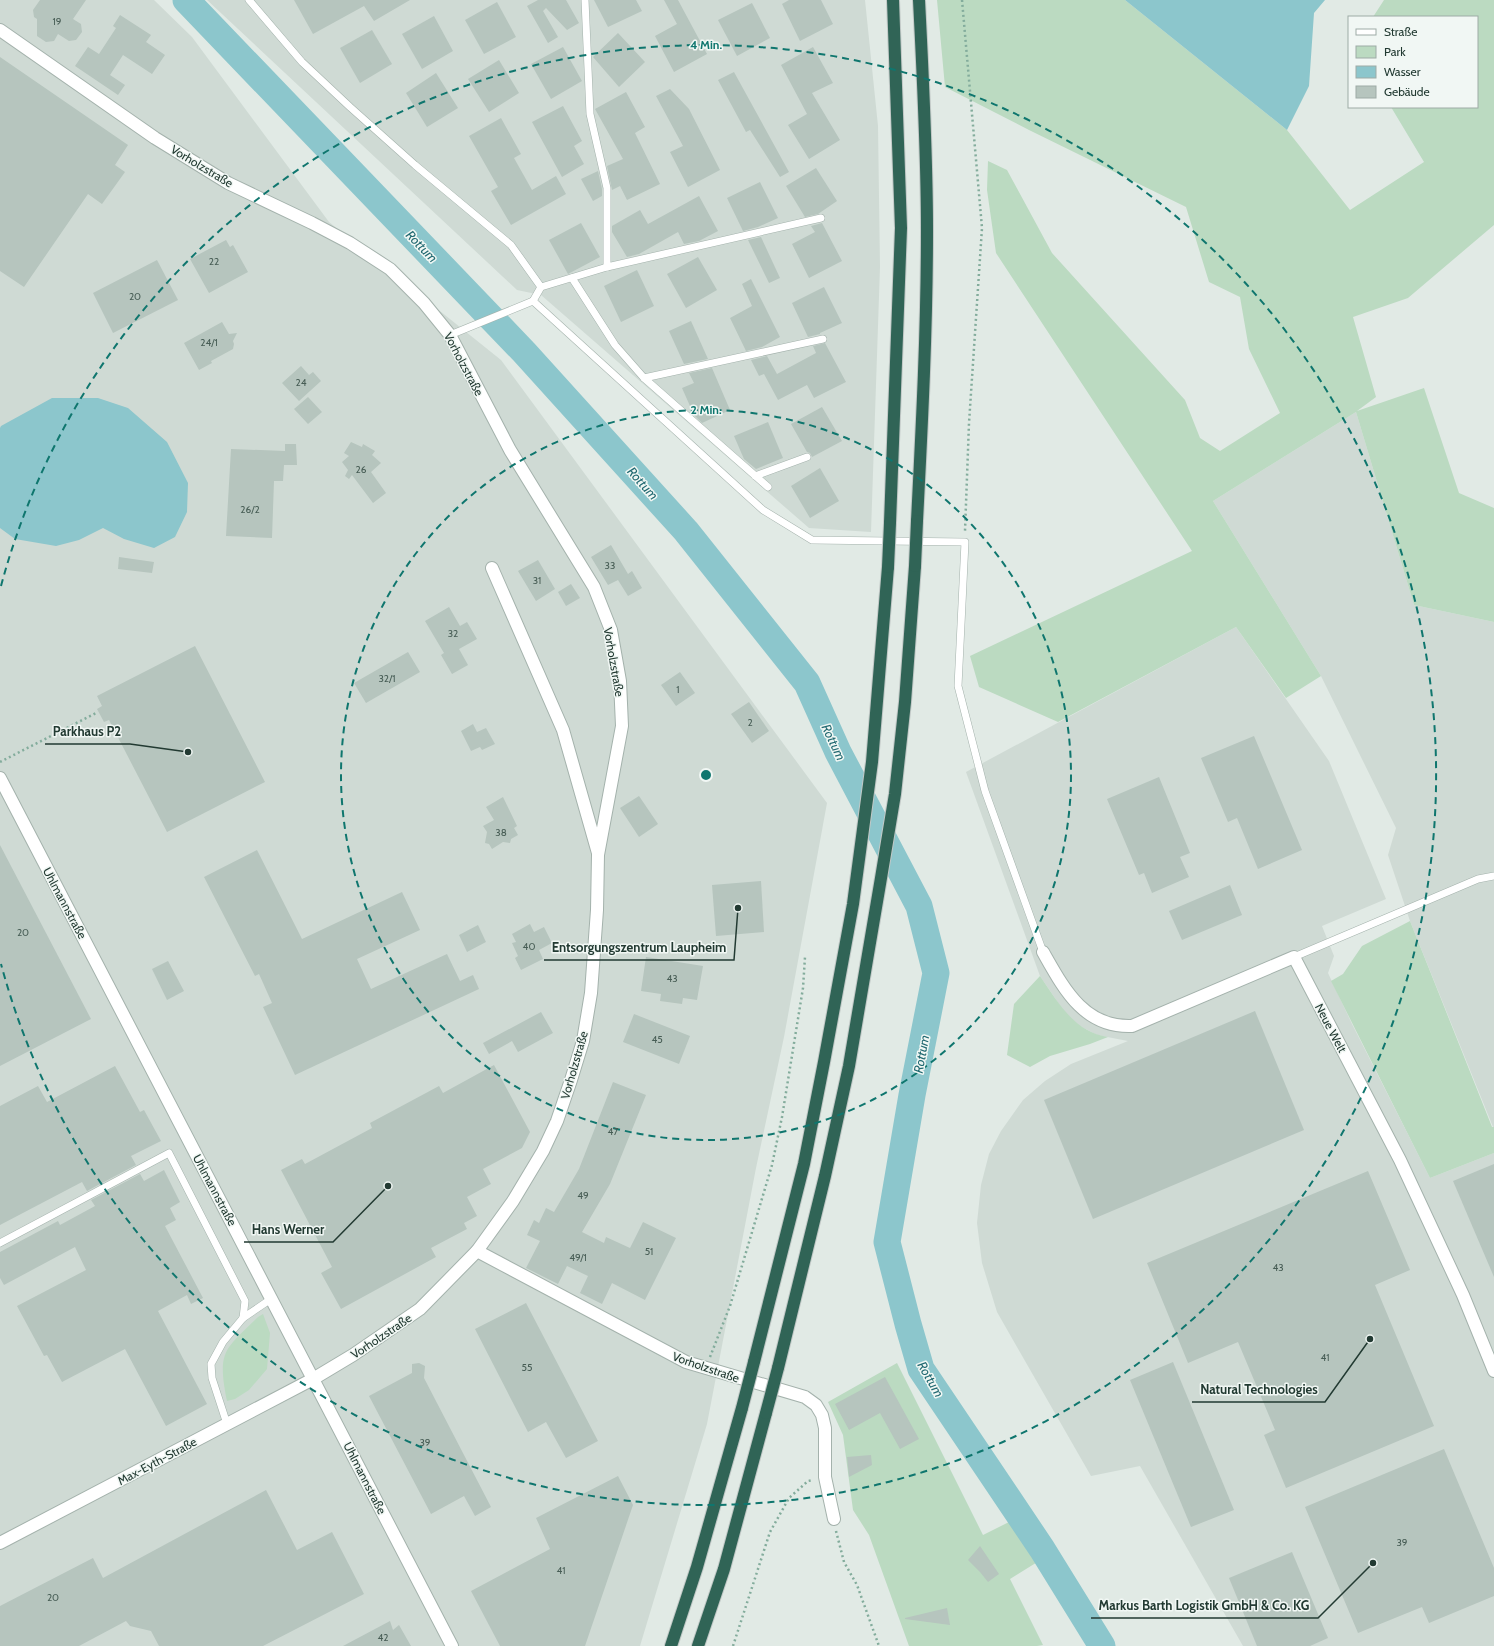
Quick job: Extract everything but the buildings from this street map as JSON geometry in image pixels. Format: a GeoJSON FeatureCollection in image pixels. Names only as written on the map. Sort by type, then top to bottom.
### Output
{"type":"FeatureCollection","features":[{"type":"Feature","properties":{"kind":"highway"},"geometry":{"type":"LineString","coordinates":[[671,1646],[697,1567],[742,1408],[804,1164],[826,1054],[861,846],[872,762],[888,567],[890,523],[901,228],[893,0]]}},
{"type":"Feature","properties":{"kind":"highway"},"geometry":{"type":"LineString","coordinates":[[698,1646],[724,1570],[778,1368],[825,1176],[849,1066],[895,794],[905,702],[915,566],[923,396],[927,230],[924,88],[919,0]]}},
{"type":"Feature","properties":{"kind":"street","name":"Vorholzstraße"},"geometry":{"type":"LineString","coordinates":[[0,30],[155,138],[228,183],[312,222],[350,243],[390,269],[424,303],[450,335],[510,450],[594,587],[611,630],[620,682],[622,726],[598,855],[597,910],[591,993],[583,1042],[556,1121],[543,1151],[514,1201],[476,1251],[420,1309],[313,1379]]}},
{"type":"Feature","properties":{"kind":"street","name":"Vorholzstraße"},"geometry":{"type":"LineString","coordinates":[[492,568],[563,730],[598,855]]}},
{"type":"Feature","properties":{"kind":"street","name":"Uhlmannstraße"},"geometry":{"type":"LineString","coordinates":[[0,778],[452,1646]]}},
{"type":"Feature","properties":{"kind":"street"},"geometry":{"type":"LineString","coordinates":[[1044,952],[1057,978],[1071,997],[1086,1013],[1102,1022],[1118,1027],[1132,1026],[1294,957]]}},
{"type":"Feature","properties":{"kind":"street","name":"Neue Welt"},"geometry":{"type":"LineString","coordinates":[[1294,957],[1400,1160],[1463,1295],[1494,1371]]}},
{"type":"Feature","properties":{"kind":"street","name":"Vorholzstraße"},"geometry":{"type":"LineString","coordinates":[[476,1251],[686,1362],[805,1397],[816,1405],[822,1416],[825,1428],[826,1477],[834,1519]]}},
{"type":"Feature","properties":{"kind":"street","name":"Max-Eyth-Straße"},"geometry":{"type":"LineString","coordinates":[[0,1543],[313,1379]]}},
{"type":"Feature","properties":{"kind":"lane"},"geometry":{"type":"LineString","coordinates":[[249,0],[302,62],[350,108],[415,165],[511,245],[541,287]]}},
{"type":"Feature","properties":{"kind":"lane"},"geometry":{"type":"LineString","coordinates":[[585,0],[590,114],[607,188],[607,267]]}},
{"type":"Feature","properties":{"kind":"lane"},"geometry":{"type":"LineString","coordinates":[[450,335],[533,301],[541,287],[607,267],[821,218]]}},
{"type":"Feature","properties":{"kind":"lane"},"geometry":{"type":"LineString","coordinates":[[572,278],[615,345],[644,378],[768,487]]}},
{"type":"Feature","properties":{"kind":"lane"},"geometry":{"type":"LineString","coordinates":[[533,301],[763,510],[812,540],[965,542],[958,686],[985,791],[1044,952]]}},
{"type":"Feature","properties":{"kind":"lane"},"geometry":{"type":"LineString","coordinates":[[644,378],[822,339]]}},
{"type":"Feature","properties":{"kind":"lane"},"geometry":{"type":"LineString","coordinates":[[755,476],[807,457]]}},
{"type":"Feature","properties":{"kind":"lane"},"geometry":{"type":"LineString","coordinates":[[1294,957],[1478,880],[1494,876]]}},
{"type":"Feature","properties":{"kind":"lane"},"geometry":{"type":"LineString","coordinates":[[0,1243],[170,1153],[242,1292],[245,1301],[243,1318]]}},
{"type":"Feature","properties":{"kind":"lane"},"geometry":{"type":"LineString","coordinates":[[227,1424],[212,1378],[211,1364],[223,1342],[243,1318],[271,1299]]}},
{"type":"Feature","properties":{"kind":"path"},"geometry":{"type":"LineString","coordinates":[[962,0],[982,228],[969,423],[965,542]]}},
{"type":"Feature","properties":{"kind":"path"},"geometry":{"type":"LineString","coordinates":[[0,762],[98,712]]}},
{"type":"Feature","properties":{"kind":"path"},"geometry":{"type":"LineString","coordinates":[[706,1368],[730,1306],[772,1165],[782,1117],[802,996],[805,957]]}},
{"type":"Feature","properties":{"kind":"path"},"geometry":{"type":"LineString","coordinates":[[733,1646],[770,1532],[789,1498],[808,1481],[826,1477]]}},
{"type":"Feature","properties":{"kind":"path"},"geometry":{"type":"LineString","coordinates":[[834,1519],[844,1562],[857,1585],[879,1646]]}},
{"type":"Feature","properties":{"kind":"shaded area"},"geometry":{"type":"Polygon","coordinates":[[[0,0],[154,0],[192,37],[329,222],[501,360],[827,803],[784,1037],[756,1168],[707,1424],[640,1646],[0,1646],[0,0]]]}},
{"type":"Feature","properties":{"kind":"shaded area"},"geometry":{"type":"Polygon","coordinates":[[[207,0],[865,0],[878,126],[880,267],[871,532],[809,528],[541,295],[517,290],[207,0]]]}},
{"type":"Feature","properties":{"kind":"shaded area"},"geometry":{"type":"Polygon","coordinates":[[[1356,412],[1414,605],[1494,622],[1494,1127],[1410,921],[1388,855],[1396,828],[1321,676],[1213,501],[1356,412]]]}},
{"type":"Feature","properties":{"kind":"shaded area"},"geometry":{"type":"Polygon","coordinates":[[[1236,627],[1329,761],[1386,899],[1322,926],[1334,956],[1328,973],[1352,1024],[1430,1178],[1494,1153],[1494,1646],[1243,1646],[1140,1466],[1091,1476],[997,1312],[982,1263],[977,1223],[981,1185],[989,1154],[1001,1131],[1023,1100],[1045,1081],[1071,1064],[1128,1041],[1097,1035],[1078,1025],[1063,1010],[1040,976],[966,772],[1236,627]]]}},
{"type":"Feature","properties":{"kind":"green space"},"geometry":{"type":"Polygon","coordinates":[[[937,0],[1125,0],[1287,130],[1350,210],[1424,162],[1392,108],[1478,108],[1478,16],[1374,16],[1384,0],[1494,0],[1494,225],[1408,298],[1353,317],[1376,397],[1357,411],[1424,388],[1459,493],[1494,508],[1494,622],[1414,605],[1356,412],[1213,501],[1321,676],[1286,698],[1236,627],[1058,722],[979,687],[970,656],[1192,551],[996,253],[987,190],[988,161],[1007,170],[1052,253],[1185,400],[1200,438],[1220,451],[1280,413],[1249,349],[1240,297],[1209,282],[1186,207],[945,87],[937,0]]]}},
{"type":"Feature","properties":{"kind":"green space"},"geometry":{"type":"Polygon","coordinates":[[[1410,921],[1492,1127],[1494,1127],[1494,1153],[1430,1178],[1331,981],[1343,974],[1362,946],[1410,921]]]}},
{"type":"Feature","properties":{"kind":"green space"},"geometry":{"type":"Polygon","coordinates":[[[1040,976],[1060,1005],[1076,1022],[1096,1034],[1108,1037],[1050,1056],[1030,1067],[1007,1055],[1014,1004],[1040,976]]]}},
{"type":"Feature","properties":{"kind":"green space"},"geometry":{"type":"Polygon","coordinates":[[[263,1314],[270,1333],[267,1369],[249,1390],[235,1399],[227,1401],[223,1371],[223,1361],[226,1353],[237,1337],[263,1314]]]}},
{"type":"Feature","properties":{"kind":"green space"},"geometry":{"type":"Polygon","coordinates":[[[897,1363],[983,1535],[1013,1520],[1039,1561],[1010,1579],[1043,1645],[909,1646],[869,1535],[853,1510],[843,1435],[828,1402],[897,1363]]]}},
{"type":"Feature","properties":{"kind":"water"},"geometry":{"type":"Polygon","coordinates":[[[1125,0],[1325,0],[1314,13],[1309,86],[1287,130],[1125,0]]]}},
{"type":"Feature","properties":{"kind":"water"},"geometry":{"type":"Polygon","coordinates":[[[52,398],[98,398],[128,408],[167,442],[188,483],[187,512],[175,537],[154,548],[124,539],[103,528],[79,540],[56,546],[15,539],[0,528],[0,428],[1,426],[52,398]]]}},
{"type":"Feature","properties":{"kind":"waterway","name":"Rottum"},"geometry":{"type":"LineString","coordinates":[[186,0],[524,352],[686,531],[807,683],[838,752],[919,906],[936,973],[912,1095],[887,1242],[921,1369],[1042,1549],[1102,1646]]}},
{"type":"Feature","properties":{"kind":"place","name":"Parkhaus P2"},"geometry":{"type":"Point","coordinates":[188,752]}},
{"type":"Feature","properties":{"kind":"place","name":"Entsorgungszentrum Laupheim"},"geometry":{"type":"Point","coordinates":[738,908]}},
{"type":"Feature","properties":{"kind":"place","name":"Hans Werner"},"geometry":{"type":"Point","coordinates":[388,1186]}},
{"type":"Feature","properties":{"kind":"place","name":"Natural Technologies"},"geometry":{"type":"Point","coordinates":[1370,1339]}},
{"type":"Feature","properties":{"kind":"place","name":"Markus Barth Logistik GmbH & Co. KG"},"geometry":{"type":"Point","coordinates":[1373,1563]}}]}
